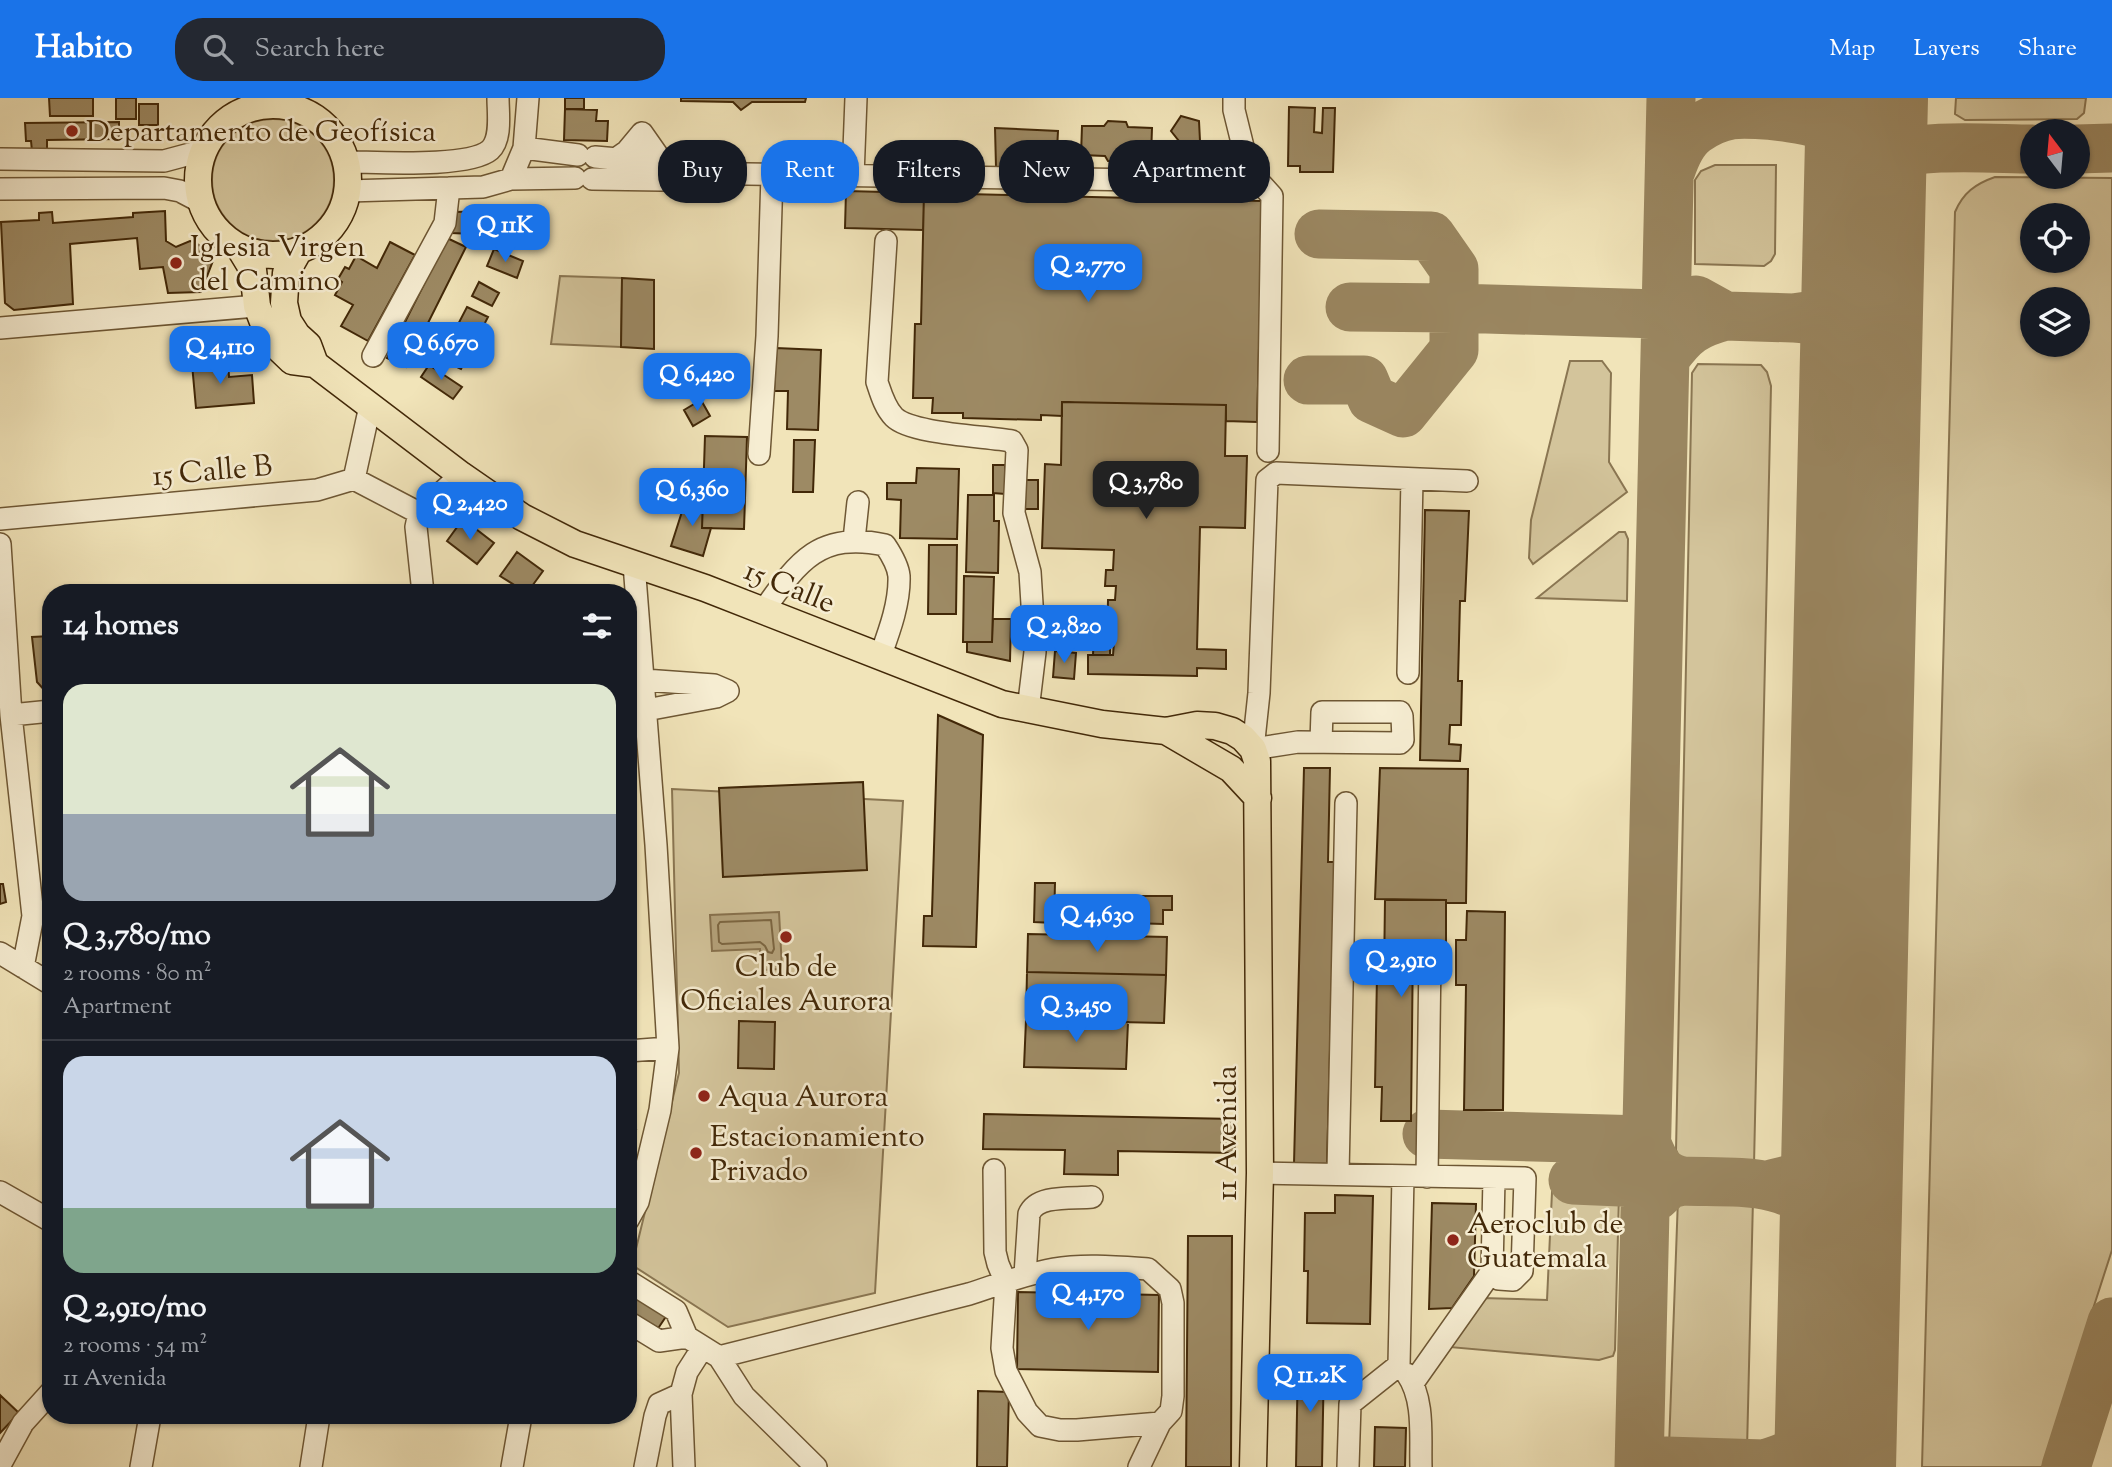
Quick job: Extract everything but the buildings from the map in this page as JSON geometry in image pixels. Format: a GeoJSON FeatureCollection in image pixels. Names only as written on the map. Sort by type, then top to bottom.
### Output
{"type":"FeatureCollection","features":[{"type":"Feature","properties":{"kind":"main road"},"geometry":{"type":"LineString","coordinates":[[248,104],[302,105],[335,137],[346,162],[348,191],[342,210],[332,227],[317,241],[299,250],[258,254],[239,247],[223,236],[210,220],[201,202],[198,184],[205,150],[222,127],[248,104]]}},
{"type":"Feature","properties":{"kind":"main road","name":"15 Calle"},"geometry":{"type":"LineString","coordinates":[[239,247],[253,270],[262,325],[281,352],[292,361],[315,364],[461,475],[522,517],[575,544],[705,588],[989,700],[1102,724],[1166,731]]}},
{"type":"Feature","properties":{"kind":"main road","name":"15 Calle"},"geometry":{"type":"LineString","coordinates":[[299,250],[286,273],[284,303],[288,321],[308,345],[315,364]]}},
{"type":"Feature","properties":{"kind":"main road"},"geometry":{"type":"LineString","coordinates":[[1166,731],[1197,725],[1214,726],[1232,731],[1253,749]]}},
{"type":"Feature","properties":{"kind":"main road"},"geometry":{"type":"LineString","coordinates":[[1166,731],[1231,769],[1258,798]]}},
{"type":"Feature","properties":{"kind":"main road","name":"11 Avenida"},"geometry":{"type":"LineString","coordinates":[[1253,749],[1257,761],[1258,798],[1260,1173],[1253,1467]]}},
{"type":"Feature","properties":{"kind":"street"},"geometry":{"type":"LineString","coordinates":[[346,162],[431,162],[474,158],[492,149],[498,133],[498,98]]}},
{"type":"Feature","properties":{"kind":"street"},"geometry":{"type":"LineString","coordinates":[[511,179],[524,148],[528,98]]}},
{"type":"Feature","properties":{"kind":"street"},"geometry":{"type":"LineString","coordinates":[[854,140],[856,98]]}},
{"type":"Feature","properties":{"kind":"street"},"geometry":{"type":"LineString","coordinates":[[1234,98],[1234,110],[1249,171],[1272,196],[1268,451]]}},
{"type":"Feature","properties":{"kind":"street"},"geometry":{"type":"LineString","coordinates":[[524,148],[658,165]]}},
{"type":"Feature","properties":{"kind":"street"},"geometry":{"type":"LineString","coordinates":[[0,159],[163,160],[205,150]]}},
{"type":"Feature","properties":{"kind":"street"},"geometry":{"type":"LineString","coordinates":[[859,176],[1108,180]]}},
{"type":"Feature","properties":{"kind":"street"},"geometry":{"type":"LineString","coordinates":[[348,191],[483,187],[511,179],[658,180]]}},
{"type":"Feature","properties":{"kind":"street"},"geometry":{"type":"LineString","coordinates":[[0,189],[164,188],[180,191],[201,202]]}},
{"type":"Feature","properties":{"kind":"street"},"geometry":{"type":"LineString","coordinates":[[373,355],[444,223],[449,188]]}},
{"type":"Feature","properties":{"kind":"street"},"geometry":{"type":"LineString","coordinates":[[759,454],[767,336],[771,203]]}},
{"type":"Feature","properties":{"kind":"street"},"geometry":{"type":"LineString","coordinates":[[886,241],[877,382],[889,409],[909,426],[1012,441],[1017,450],[1014,513],[1030,572],[1035,652],[1028,710]]}},
{"type":"Feature","properties":{"kind":"street"},"geometry":{"type":"LineString","coordinates":[[0,328],[257,306]]}},
{"type":"Feature","properties":{"kind":"street"},"geometry":{"type":"LineString","coordinates":[[370,406],[354,479],[419,513]]}},
{"type":"Feature","properties":{"kind":"street"},"geometry":{"type":"LineString","coordinates":[[1321,742],[1298,742],[1253,749],[1259,693],[1269,477],[1276,473],[1467,481]]}},
{"type":"Feature","properties":{"kind":"street"},"geometry":{"type":"LineString","coordinates":[[422,584],[416,527],[419,513],[461,475]]}},
{"type":"Feature","properties":{"kind":"street","name":"15 Calle B"},"geometry":{"type":"LineString","coordinates":[[0,519],[317,490],[354,479]]}},
{"type":"Feature","properties":{"kind":"street"},"geometry":{"type":"LineString","coordinates":[[1408,673],[1412,479]]}},
{"type":"Feature","properties":{"kind":"street"},"geometry":{"type":"LineString","coordinates":[[854,540],[858,502]]}},
{"type":"Feature","properties":{"kind":"street"},"geometry":{"type":"LineString","coordinates":[[763,611],[802,561],[830,547],[854,540],[885,545],[899,574],[894,613],[880,657]]}},
{"type":"Feature","properties":{"kind":"street"},"geometry":{"type":"LineString","coordinates":[[0,544],[11,715],[42,915],[23,967]]}},
{"type":"Feature","properties":{"kind":"street"},"geometry":{"type":"LineString","coordinates":[[634,564],[636,584]]}},
{"type":"Feature","properties":{"kind":"street"},"geometry":{"type":"LineString","coordinates":[[637,599],[668,1048],[660,1110],[637,1204]]}},
{"type":"Feature","properties":{"kind":"street"},"geometry":{"type":"LineString","coordinates":[[644,680],[714,685],[728,691],[716,697],[646,710]]}},
{"type":"Feature","properties":{"kind":"street"},"geometry":{"type":"LineString","coordinates":[[11,715],[42,712]]}},
{"type":"Feature","properties":{"kind":"street"},"geometry":{"type":"LineString","coordinates":[[1338,1174],[1346,803]]}},
{"type":"Feature","properties":{"kind":"street"},"geometry":{"type":"LineString","coordinates":[[0,953],[42,979]]}},
{"type":"Feature","properties":{"kind":"street"},"geometry":{"type":"LineString","coordinates":[[1427,1177],[1430,956]]}},
{"type":"Feature","properties":{"kind":"street"},"geometry":{"type":"LineString","coordinates":[[637,1050],[668,1048]]}},
{"type":"Feature","properties":{"kind":"street"},"geometry":{"type":"LineString","coordinates":[[994,1170],[995,1252],[998,1264],[1016,1279]]}},
{"type":"Feature","properties":{"kind":"street"},"geometry":{"type":"LineString","coordinates":[[1260,1173],[1525,1178],[1522,1271],[1513,1280],[1499,1279],[1492,1270]]}},
{"type":"Feature","properties":{"kind":"street"},"geometry":{"type":"LineString","coordinates":[[1403,1176],[1399,1365],[1413,1383],[1420,1413],[1421,1467]]}},
{"type":"Feature","properties":{"kind":"street"},"geometry":{"type":"LineString","coordinates":[[1413,1383],[1492,1270],[1494,1178]]}},
{"type":"Feature","properties":{"kind":"street"},"geometry":{"type":"LineString","coordinates":[[0,1192],[42,1216]]}},
{"type":"Feature","properties":{"kind":"street"},"geometry":{"type":"LineString","coordinates":[[1092,1197],[1040,1201],[1032,1206],[1002,1348],[1006,1371],[1027,1412],[1040,1426],[1077,1430],[1160,1423]]}},
{"type":"Feature","properties":{"kind":"street"},"geometry":{"type":"LineString","coordinates":[[637,1328],[659,1341],[703,1347],[969,1294],[1057,1268],[1147,1269],[1170,1289],[1173,1303],[1174,1396],[1171,1411],[1160,1423],[1139,1467]]}},
{"type":"Feature","properties":{"kind":"street"},"geometry":{"type":"LineString","coordinates":[[637,1287],[676,1311],[744,1396],[816,1467]]}},
{"type":"Feature","properties":{"kind":"street"},"geometry":{"type":"LineString","coordinates":[[684,1467],[681,1394],[687,1372],[703,1347]]}},
{"type":"Feature","properties":{"kind":"street"},"geometry":{"type":"LineString","coordinates":[[1348,1467],[1350,1404],[1399,1365]]}},
{"type":"Feature","properties":{"kind":"street"},"geometry":{"type":"LineString","coordinates":[[645,1467],[659,1404],[681,1394]]}},
{"type":"Feature","properties":{"kind":"street"},"geometry":{"type":"LineString","coordinates":[[2,1457],[23,1423],[42,1402]]}},
{"type":"Feature","properties":{"kind":"street"},"geometry":{"type":"LineString","coordinates":[[141,1467],[149,1424]]}},
{"type":"Feature","properties":{"kind":"street"},"geometry":{"type":"LineString","coordinates":[[311,1467],[319,1424]]}},
{"type":"Feature","properties":{"kind":"street"},"geometry":{"type":"LineString","coordinates":[[512,1467],[520,1424]]}},
{"type":"Feature","properties":{"kind":"shaded area"},"geometry":{"type":"Polygon","coordinates":[[[1956,98],[2086,98],[2084,113],[2077,119],[1965,120],[1955,114],[1956,98]]]}},
{"type":"Feature","properties":{"kind":"shaded area"},"geometry":{"type":"Polygon","coordinates":[[[273,119],[296,124],[316,137],[329,157],[334,180],[329,203],[316,223],[296,236],[273,241],[250,236],[230,223],[217,203],[212,180],[217,157],[230,137],[250,124],[273,119]]]}},
{"type":"Feature","properties":{"kind":"shaded area"},"geometry":{"type":"Polygon","coordinates":[[[1715,165],[1776,165],[1775,254],[1764,266],[1695,264],[1695,180],[1701,171],[1715,165]]]}},
{"type":"Feature","properties":{"kind":"shaded area"},"geometry":{"type":"Polygon","coordinates":[[[1995,177],[2020,177],[2020,189],[2090,189],[2090,178],[2112,178],[2112,1250],[2042,1467],[1922,1467],[1955,212],[1966,194],[1995,177]]]}},
{"type":"Feature","properties":{"kind":"shaded area"},"geometry":{"type":"Polygon","coordinates":[[[560,276],[622,278],[621,347],[551,344],[560,276]]]}},
{"type":"Feature","properties":{"kind":"shaded area"},"geometry":{"type":"Polygon","coordinates":[[[1570,361],[1602,361],[1611,373],[1609,462],[1627,492],[1533,564],[1529,558],[1531,520],[1570,361]]]}},
{"type":"Feature","properties":{"kind":"shaded area"},"geometry":{"type":"Polygon","coordinates":[[[1698,364],[1761,365],[1767,372],[1771,386],[1754,1165],[1688,1164],[1680,1159],[1676,1150],[1692,373],[1698,364]]]}},
{"type":"Feature","properties":{"kind":"shaded area"},"geometry":{"type":"Polygon","coordinates":[[[1619,532],[1625,532],[1628,539],[1627,601],[1537,598],[1619,532]]]}},
{"type":"Feature","properties":{"kind":"shaded area","name":"Club de Oficiales Aurora"},"geometry":{"type":"Polygon","coordinates":[[[672,789],[903,801],[875,1293],[728,1327],[637,1268],[637,1245],[679,1073],[672,789]]]}},
{"type":"Feature","properties":{"kind":"shaded area"},"geometry":{"type":"Polygon","coordinates":[[[1552,1192],[1619,1194],[1613,1356],[1599,1360],[1449,1347],[1483,1298],[1547,1300],[1552,1192]]]}},
{"type":"Feature","properties":{"kind":"shaded area"},"geometry":{"type":"Polygon","coordinates":[[[1678,1198],[1753,1199],[1747,1450],[1669,1447],[1678,1198]]]}},
{"type":"Feature","properties":{"kind":"water"},"geometry":{"type":"Polygon","coordinates":[[[779,912],[782,969],[761,970],[760,949],[712,951],[710,915],[779,912]]]}},
{"type":"Feature","properties":{"kind":"taxiway"},"geometry":{"type":"LineString","coordinates":[[1639,1467],[1671,98]]}},
{"type":"Feature","properties":{"kind":"taxiway"},"geometry":{"type":"LineString","coordinates":[[1671,170],[1678,153],[1691,134],[1713,121],[1742,114],[1790,118],[1836,130],[1852,144],[1866,174]]}},
{"type":"Feature","properties":{"kind":"taxiway"},"geometry":{"type":"LineString","coordinates":[[2090,149],[2112,148]]}},
{"type":"Feature","properties":{"kind":"taxiway"},"geometry":{"type":"LineString","coordinates":[[1865,183],[1879,163],[1917,150],[2020,149]]}},
{"type":"Feature","properties":{"kind":"taxiway"},"geometry":{"type":"LineString","coordinates":[[1319,234],[1431,236],[1454,269],[1454,308],[1725,316],[1691,330],[1666,357]]}},
{"type":"Feature","properties":{"kind":"taxiway"},"geometry":{"type":"LineString","coordinates":[[1696,300],[1725,316],[1793,318],[1836,312],[1851,304],[1863,290]]}},
{"type":"Feature","properties":{"kind":"taxiway"},"geometry":{"type":"LineString","coordinates":[[1308,380],[1364,380],[1372,399],[1403,413],[1454,350],[1454,308],[1350,307]]}},
{"type":"Feature","properties":{"kind":"taxiway"},"geometry":{"type":"LineString","coordinates":[[1795,318],[1835,326],[1850,337],[1861,357]]}},
{"type":"Feature","properties":{"kind":"taxiway"},"geometry":{"type":"LineString","coordinates":[[1768,1185],[1797,1178],[1824,1165],[1837,1150],[1843,1128]]}},
{"type":"Feature","properties":{"kind":"taxiway"},"geometry":{"type":"LineString","coordinates":[[1427,1134],[1645,1140],[1658,1167],[1675,1179],[1683,1181]]}},
{"type":"Feature","properties":{"kind":"taxiway"},"geometry":{"type":"LineString","coordinates":[[1573,1180],[1644,1183]]}},
{"type":"Feature","properties":{"kind":"taxiway"},"geometry":{"type":"LineString","coordinates":[[1655,1197],[1669,1184],[1683,1181],[1742,1183],[1781,1189],[1814,1207],[1826,1223],[1834,1240],[1840,1270]]}},
{"type":"Feature","properties":{"kind":"taxiway"},"geometry":{"type":"LineString","coordinates":[[2066,1467],[2112,1322]]}},
{"type":"Feature","properties":{"kind":"taxiway"},"geometry":{"type":"LineString","coordinates":[[1764,1464],[1789,1455],[1808,1444],[1836,1405]]}},
{"type":"Feature","properties":{"kind":"taxiway"},"geometry":{"type":"LineString","coordinates":[[1657,1467],[1666,1461],[1764,1464],[1775,1467]]}},
{"type":"Feature","properties":{"kind":"runway"},"geometry":{"type":"LineString","coordinates":[[1835,1467],[1867,98]]}},
{"type":"Feature","properties":{"kind":"place","name":"Departamento de Geofísica"},"geometry":{"type":"Point","coordinates":[72,131]}},
{"type":"Feature","properties":{"kind":"place","name":"Iglesia Virgen del Camino"},"geometry":{"type":"Point","coordinates":[176,263]}},
{"type":"Feature","properties":{"kind":"place","name":"Club de Oficiales Aurora"},"geometry":{"type":"Point","coordinates":[786,937]}},
{"type":"Feature","properties":{"kind":"place","name":"Aqua Aurora"},"geometry":{"type":"Point","coordinates":[704,1096]}},
{"type":"Feature","properties":{"kind":"place","name":"Estacionamiento Privado"},"geometry":{"type":"Point","coordinates":[696,1153]}},
{"type":"Feature","properties":{"kind":"place","name":"Aeroclub de Guatemala"},"geometry":{"type":"Point","coordinates":[1453,1240]}}]}
